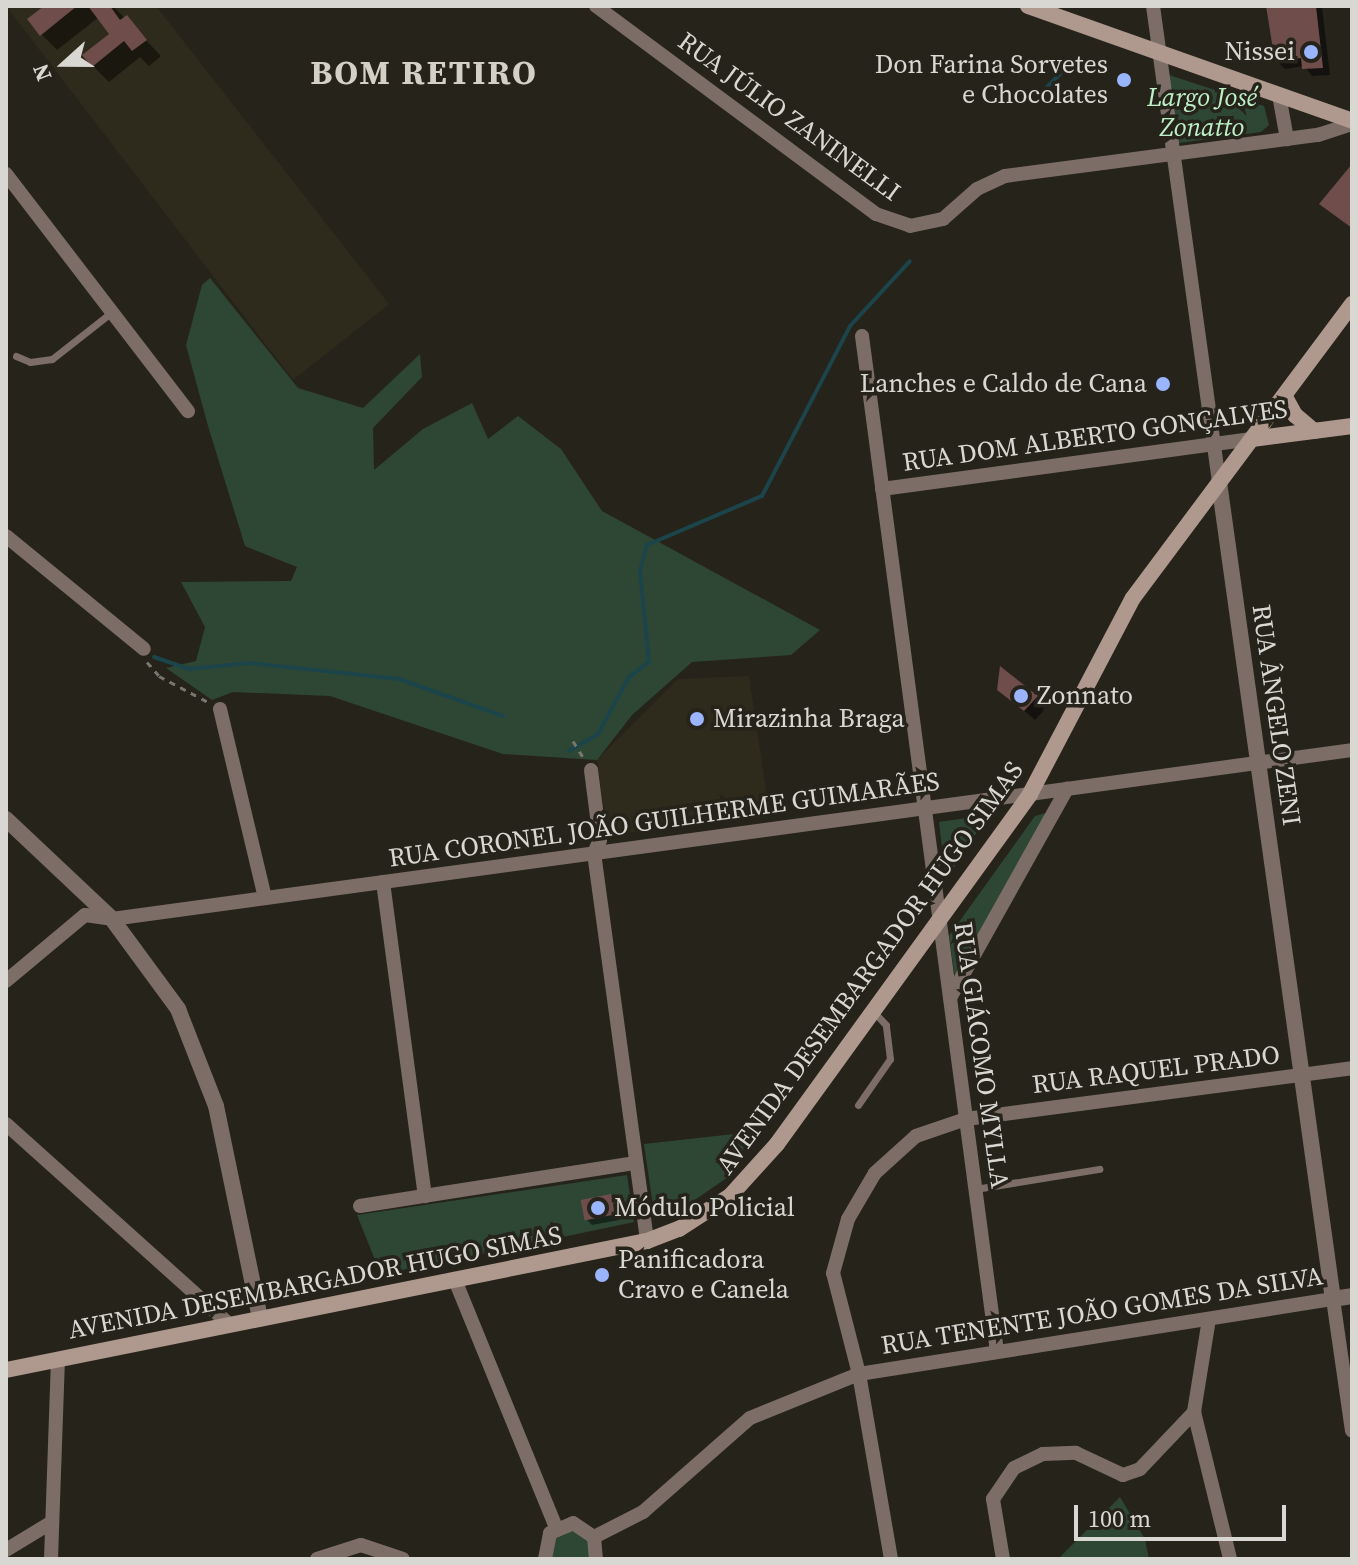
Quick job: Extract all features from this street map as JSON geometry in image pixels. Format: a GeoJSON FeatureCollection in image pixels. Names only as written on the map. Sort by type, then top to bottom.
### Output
{"type":"FeatureCollection","features":[{"type":"Feature","properties":{"kind":"main road"},"geometry":{"type":"LineString","coordinates":[[1028,6],[1352,122]]}},
{"type":"Feature","properties":{"kind":"main road","name":"AVENIDA DESEMBARGADOR HUGO SIMAS"},"geometry":{"type":"LineString","coordinates":[[6,1370],[647,1241],[699,1218],[745,1183],[1030,794],[1121,617],[1352,304]]}},
{"type":"Feature","properties":{"kind":"main road","name":"RUA DOM ALBERTO GONÇALVES"},"geometry":{"type":"LineString","coordinates":[[1285,397],[1295,415],[1314,431]]}},
{"type":"Feature","properties":{"kind":"main road","name":"RUA DOM ALBERTO GONÇALVES"},"geometry":{"type":"LineString","coordinates":[[1252,439],[1352,426]]}},
{"type":"Feature","properties":{"kind":"street","name":"RUA JÚLIO ZANINELLI"},"geometry":{"type":"LineString","coordinates":[[596,6],[876,214],[898,225],[919,226],[943,219],[977,189],[1005,176],[1173,154]]}},
{"type":"Feature","properties":{"kind":"street","name":"RUA ÂNGELO ZENI"},"geometry":{"type":"LineString","coordinates":[[1153,6],[1352,1431]]}},
{"type":"Feature","properties":{"kind":"street"},"geometry":{"type":"LineString","coordinates":[[1279,95],[1287,139]]}},
{"type":"Feature","properties":{"kind":"street"},"geometry":{"type":"LineString","coordinates":[[1173,154],[1287,139],[1352,122]]}},
{"type":"Feature","properties":{"kind":"street"},"geometry":{"type":"LineString","coordinates":[[6,174],[188,411]]}},
{"type":"Feature","properties":{"kind":"street","name":"RUA GIÁCOMO MYLLA"},"geometry":{"type":"LineString","coordinates":[[862,336],[997,1352]]}},
{"type":"Feature","properties":{"kind":"street","name":"RUA DOM ALBERTO GONÇALVES"},"geometry":{"type":"LineString","coordinates":[[882,489],[1252,439]]}},
{"type":"Feature","properties":{"kind":"street"},"geometry":{"type":"LineString","coordinates":[[6,536],[144,649]]}},
{"type":"Feature","properties":{"kind":"street"},"geometry":{"type":"LineString","coordinates":[[220,709],[265,898]]}},
{"type":"Feature","properties":{"kind":"street","name":"RUA CORONEL JOÃO GUILHERME GUIMARÃES"},"geometry":{"type":"LineString","coordinates":[[6,981],[78,918],[92,914],[112,919],[1352,750]]}},
{"type":"Feature","properties":{"kind":"street"},"geometry":{"type":"LineString","coordinates":[[591,770],[600,840],[594,853],[647,1241]]}},
{"type":"Feature","properties":{"kind":"street"},"geometry":{"type":"LineString","coordinates":[[950,999],[1067,789]]}},
{"type":"Feature","properties":{"kind":"street"},"geometry":{"type":"LineString","coordinates":[[6,819],[112,919],[162,982],[199,1052],[216,1106],[260,1319]]}},
{"type":"Feature","properties":{"kind":"street"},"geometry":{"type":"LineString","coordinates":[[383,882],[425,1196]]}},
{"type":"Feature","properties":{"kind":"street","name":"RUA RAQUEL PRADO"},"geometry":{"type":"LineString","coordinates":[[891,1559],[859,1374],[833,1273],[848,1219],[875,1173],[916,1136],[966,1119],[1352,1068]]}},
{"type":"Feature","properties":{"kind":"street"},"geometry":{"type":"LineString","coordinates":[[6,1124],[230,1325]]}},
{"type":"Feature","properties":{"kind":"street"},"geometry":{"type":"LineString","coordinates":[[360,1206],[636,1163]]}},
{"type":"Feature","properties":{"kind":"street"},"geometry":{"type":"LineString","coordinates":[[455,1280],[556,1527],[544,1553],[530,1559]]}},
{"type":"Feature","properties":{"kind":"street","name":"RUA TENENTE JOÃO GOMES DA SILVA"},"geometry":{"type":"LineString","coordinates":[[594,1537],[643,1512],[750,1418],[859,1374],[1352,1296]]}},
{"type":"Feature","properties":{"kind":"street"},"geometry":{"type":"LineString","coordinates":[[1209,1319],[1194,1412],[1230,1559]]}},
{"type":"Feature","properties":{"kind":"street"},"geometry":{"type":"LineString","coordinates":[[51,1559],[58,1359]]}},
{"type":"Feature","properties":{"kind":"street"},"geometry":{"type":"LineString","coordinates":[[1003,1559],[993,1499],[1014,1468],[1043,1454],[1076,1453],[1123,1475],[1140,1469],[1194,1412]]}},
{"type":"Feature","properties":{"kind":"street"},"geometry":{"type":"LineString","coordinates":[[6,1550],[52,1522]]}},
{"type":"Feature","properties":{"kind":"street"},"geometry":{"type":"LineString","coordinates":[[556,1527],[581,1525],[594,1537],[596,1559]]}},
{"type":"Feature","properties":{"kind":"street"},"geometry":{"type":"LineString","coordinates":[[317,1559],[361,1545],[403,1559]]}},
{"type":"Feature","properties":{"kind":"lane"},"geometry":{"type":"LineString","coordinates":[[16,356],[30,362],[52,359],[112,312]]}},
{"type":"Feature","properties":{"kind":"lane"},"geometry":{"type":"LineString","coordinates":[[858,1105],[890,1059],[886,1025],[873,1011]]}},
{"type":"Feature","properties":{"kind":"lane"},"geometry":{"type":"LineString","coordinates":[[975,1189],[1099,1169]]}},
{"type":"Feature","properties":{"kind":"path"},"geometry":{"type":"LineString","coordinates":[[144,649],[149,667],[159,676],[220,709]]}},
{"type":"Feature","properties":{"kind":"path"},"geometry":{"type":"LineString","coordinates":[[573,741],[591,770]]}},
{"type":"Feature","properties":{"kind":"shaded area"},"geometry":{"type":"Polygon","coordinates":[[[6,6],[156,6],[389,304],[293,380],[6,6]]]}},
{"type":"Feature","properties":{"kind":"shaded area","name":"Mirazinha Braga"},"geometry":{"type":"Polygon","coordinates":[[[749,676],[769,811],[608,836],[597,760],[678,679],[749,676]]]}},
{"type":"Feature","properties":{"kind":"green space","name":"Largo José Zonatto"},"geometry":{"type":"Polygon","coordinates":[[[1169,75],[1264,106],[1269,125],[1261,132],[1179,143],[1169,75]]]}},
{"type":"Feature","properties":{"kind":"green space"},"geometry":{"type":"Polygon","coordinates":[[[210,278],[298,388],[363,408],[420,354],[422,377],[373,428],[374,470],[423,429],[472,403],[488,439],[518,416],[561,449],[602,511],[820,630],[791,655],[692,662],[632,715],[597,760],[503,754],[330,696],[233,692],[212,700],[166,668],[196,661],[205,627],[181,582],[291,581],[297,567],[245,546],[208,426],[186,345],[202,285],[210,278]]]}},
{"type":"Feature","properties":{"kind":"green space"},"geometry":{"type":"Polygon","coordinates":[[[1049,812],[955,978],[949,936],[1035,816],[1049,812]]]}},
{"type":"Feature","properties":{"kind":"green space"},"geometry":{"type":"Polygon","coordinates":[[[988,815],[946,880],[939,822],[988,815]]]}},
{"type":"Feature","properties":{"kind":"green space"},"geometry":{"type":"Polygon","coordinates":[[[752,1132],[731,1175],[673,1215],[654,1213],[644,1144],[752,1132]]]}},
{"type":"Feature","properties":{"kind":"green space"},"geometry":{"type":"Polygon","coordinates":[[[627,1175],[634,1222],[381,1275],[357,1215],[627,1175]]]}},
{"type":"Feature","properties":{"kind":"green space"},"geometry":{"type":"Polygon","coordinates":[[[1120,1497],[1145,1539],[1149,1559],[1058,1559],[1120,1497]]]}},
{"type":"Feature","properties":{"kind":"green space"},"geometry":{"type":"Polygon","coordinates":[[[571,1527],[590,1538],[591,1559],[551,1559],[552,1537],[571,1527]]]}},
{"type":"Feature","properties":{"kind":"building"},"geometry":{"type":"Polygon","coordinates":[[[44,6],[77,6],[40,36],[27,19],[44,6]]]}},
{"type":"Feature","properties":{"kind":"building"},"geometry":{"type":"Polygon","coordinates":[[[88,6],[110,6],[120,20],[127,15],[147,40],[132,51],[124,41],[92,67],[82,55],[109,34],[88,6]]]}},
{"type":"Feature","properties":{"kind":"building"},"geometry":{"type":"Polygon","coordinates":[[[1266,6],[1316,6],[1323,68],[1302,69],[1301,58],[1275,62],[1266,6]]]}},
{"type":"Feature","properties":{"kind":"building"},"geometry":{"type":"Polygon","coordinates":[[[1352,164],[1352,228],[1319,204],[1352,164]]]}},
{"type":"Feature","properties":{"kind":"building"},"geometry":{"type":"Polygon","coordinates":[[[1000,666],[1038,696],[1024,711],[997,690],[1000,666]]]}},
{"type":"Feature","properties":{"kind":"building","name":"Módulo Policial"},"geometry":{"type":"Polygon","coordinates":[[[611,1194],[615,1215],[585,1221],[581,1200],[611,1194]]]}},
{"type":"Feature","properties":{"kind":"waterway"},"geometry":{"type":"LineString","coordinates":[[1046,88],[1074,60]]}},
{"type":"Feature","properties":{"kind":"waterway"},"geometry":{"type":"LineString","coordinates":[[569,751],[598,734],[629,677],[649,662],[640,571],[647,545],[762,496],[850,326],[910,261]]}},
{"type":"Feature","properties":{"kind":"waterway"},"geometry":{"type":"LineString","coordinates":[[154,657],[188,669],[250,663],[399,679],[503,716]]}},
{"type":"Feature","properties":{"kind":"place","name":"Nissei"},"geometry":{"type":"Point","coordinates":[1311,52]}},
{"type":"Feature","properties":{"kind":"place","name":"Don Farina Sorvetes e Chocolates"},"geometry":{"type":"Point","coordinates":[1124,80]}},
{"type":"Feature","properties":{"kind":"place","name":"Lanches e Caldo de Cana"},"geometry":{"type":"Point","coordinates":[1163,384]}},
{"type":"Feature","properties":{"kind":"place","name":"Zonnato"},"geometry":{"type":"Point","coordinates":[1021,696]}},
{"type":"Feature","properties":{"kind":"place","name":"Mirazinha Braga"},"geometry":{"type":"Point","coordinates":[697,719]}},
{"type":"Feature","properties":{"kind":"place","name":"Módulo Policial"},"geometry":{"type":"Point","coordinates":[598,1208]}},
{"type":"Feature","properties":{"kind":"place","name":"Panificadora Cravo e Canela"},"geometry":{"type":"Point","coordinates":[602,1275]}},
{"type":"Feature","properties":{"kind":"district","name":"BOM RETIRO"},"geometry":{"type":"Point","coordinates":[424,73]}}]}
